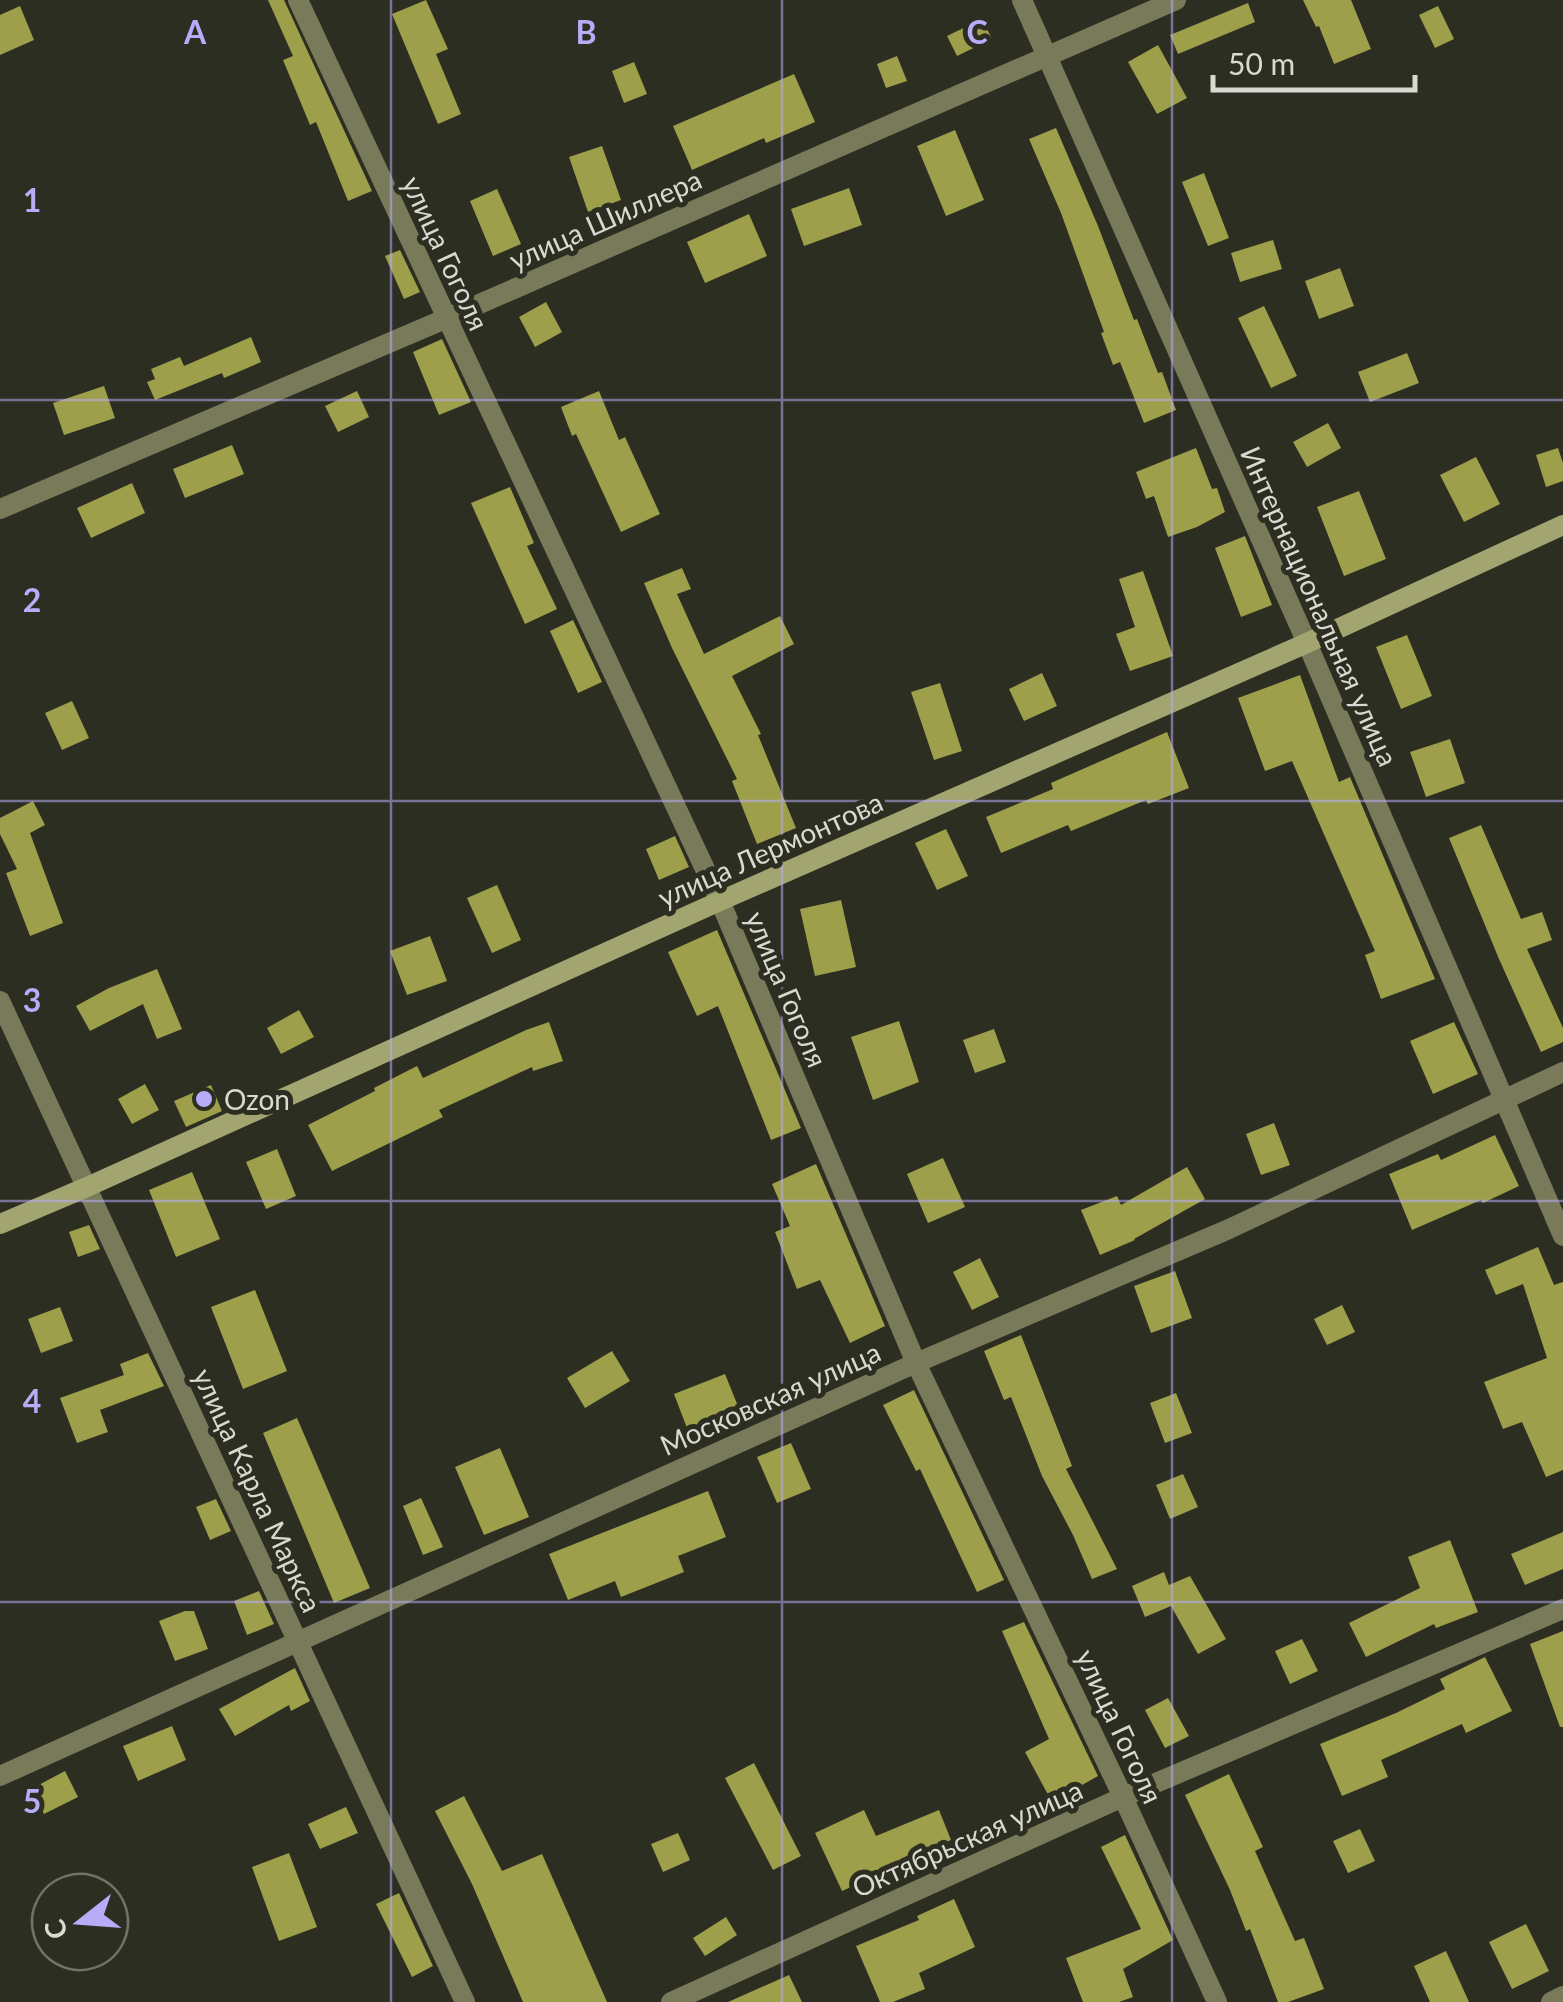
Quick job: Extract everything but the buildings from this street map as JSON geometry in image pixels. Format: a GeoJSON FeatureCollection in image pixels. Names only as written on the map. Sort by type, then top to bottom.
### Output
{"type":"FeatureCollection","features":[{"type":"Feature","properties":{"kind":"street","name":"улица Гоголя"},"geometry":{"type":"LineString","coordinates":[[298,0],[720,901],[916,1363],[1217,2002]]}},
{"type":"Feature","properties":{"kind":"street","name":"Интернациональная улица"},"geometry":{"type":"LineString","coordinates":[[1022,0],[1307,643],[1563,1236]]}},
{"type":"Feature","properties":{"kind":"street","name":"улица Шиллера"},"geometry":{"type":"LineString","coordinates":[[0,509],[1176,0]]}},
{"type":"Feature","properties":{"kind":"street","name":"улица Лермонтова"},"geometry":{"type":"LineString","coordinates":[[0,1224],[1307,643],[1563,525]]}},
{"type":"Feature","properties":{"kind":"street","name":"улица Карла Маркса"},"geometry":{"type":"LineString","coordinates":[[0,1001],[465,2002]]}},
{"type":"Feature","properties":{"kind":"street","name":"Московская улица"},"geometry":{"type":"LineString","coordinates":[[0,1776],[916,1363],[1229,1229],[1563,1072]]}},
{"type":"Feature","properties":{"kind":"street","name":"Октябрьская улица"},"geometry":{"type":"LineString","coordinates":[[671,2002],[1123,1797],[1563,1608]]}},
{"type":"Feature","properties":{"kind":"street"},"geometry":{"type":"LineString","coordinates":[[1551,2002],[1563,1996]]}},
{"type":"Feature","properties":{"kind":"place","name":"Ozon"},"geometry":{"type":"Point","coordinates":[204,1099]}}]}
